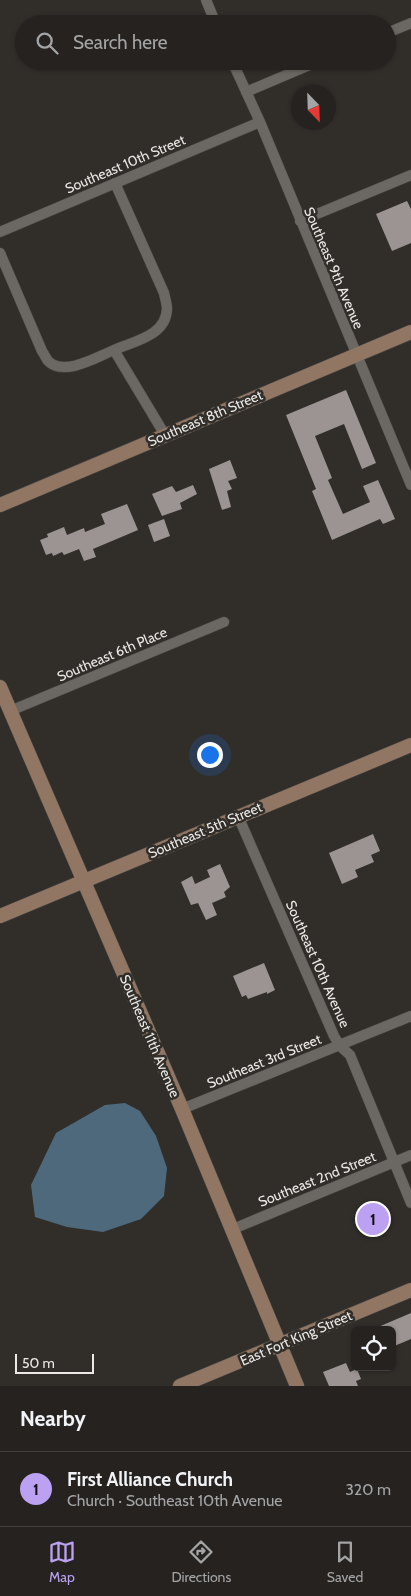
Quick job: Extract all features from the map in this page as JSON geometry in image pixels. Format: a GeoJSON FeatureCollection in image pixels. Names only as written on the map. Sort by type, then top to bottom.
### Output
{"type":"FeatureCollection","features":[{"type":"Feature","properties":{"kind":"street"},"geometry":{"type":"LineString","coordinates":[[206,0],[212,15]]}},
{"type":"Feature","properties":{"kind":"street"},"geometry":{"type":"LineString","coordinates":[[396,29],[411,23]]}},
{"type":"Feature","properties":{"kind":"street","name":"Southeast 9th Avenue"},"geometry":{"type":"LineString","coordinates":[[236,70],[260,122],[411,485]]}},
{"type":"Feature","properties":{"kind":"street"},"geometry":{"type":"LineString","coordinates":[[246,92],[298,70]]}},
{"type":"Feature","properties":{"kind":"street","name":"Southeast 10th Street"},"geometry":{"type":"LineString","coordinates":[[0,232],[260,122]]}},
{"type":"Feature","properties":{"kind":"street"},"geometry":{"type":"LineString","coordinates":[[300,221],[411,175]]}},
{"type":"Feature","properties":{"kind":"street"},"geometry":{"type":"LineString","coordinates":[[0,253],[42,351],[49,362],[60,367],[73,368],[157,332],[164,322],[167,308],[164,293],[115,183]]}},
{"type":"Feature","properties":{"kind":"street","name":"Southeast 8th Street"},"geometry":{"type":"LineString","coordinates":[[0,504],[411,332]]}},
{"type":"Feature","properties":{"kind":"street"},"geometry":{"type":"LineString","coordinates":[[114,350],[165,435]]}},
{"type":"Feature","properties":{"kind":"street","name":"Southeast 6th Place"},"geometry":{"type":"LineString","coordinates":[[10,711],[224,622]]}},
{"type":"Feature","properties":{"kind":"street","name":"Southeast 11th Avenue"},"geometry":{"type":"LineString","coordinates":[[0,687],[233,1229],[297,1386]]}},
{"type":"Feature","properties":{"kind":"street","name":"Southeast 5th Street"},"geometry":{"type":"LineString","coordinates":[[0,916],[411,745]]}},
{"type":"Feature","properties":{"kind":"street","name":"Southeast 10th Avenue"},"geometry":{"type":"LineString","coordinates":[[238,816],[334,1036],[340,1046],[350,1055],[411,1203]]}},
{"type":"Feature","properties":{"kind":"street","name":"Southeast 3rd Street"},"geometry":{"type":"LineString","coordinates":[[182,1109],[411,1016]]}},
{"type":"Feature","properties":{"kind":"street","name":"Southeast 2nd Street"},"geometry":{"type":"LineString","coordinates":[[233,1229],[411,1155]]}},
{"type":"Feature","properties":{"kind":"street","name":"East Fort King Street"},"geometry":{"type":"LineString","coordinates":[[180,1386],[411,1290]]}},
{"type":"Feature","properties":{"kind":"water"},"geometry":{"type":"Polygon","coordinates":[[[125,1103],[140,1111],[156,1136],[167,1168],[164,1196],[141,1219],[103,1232],[67,1227],[35,1217],[31,1185],[56,1133],[105,1105],[125,1103]]]}},
{"type":"Feature","properties":{"kind":"building"},"geometry":{"type":"Polygon","coordinates":[[[407,201],[411,209],[411,243],[392,251],[376,214],[407,201]]]}},
{"type":"Feature","properties":{"kind":"building"},"geometry":{"type":"Polygon","coordinates":[[[346,390],[376,463],[362,469],[344,424],[315,436],[332,478],[328,480],[343,514],[370,502],[363,486],[378,480],[395,519],[383,524],[380,519],[332,540],[312,491],[316,489],[286,415],[346,390]]]}},
{"type":"Feature","properties":{"kind":"building"},"geometry":{"type":"Polygon","coordinates":[[[230,460],[237,478],[228,481],[232,489],[227,491],[231,507],[222,510],[209,469],[230,460]]]}},
{"type":"Feature","properties":{"kind":"building"},"geometry":{"type":"Polygon","coordinates":[[[193,485],[197,494],[180,503],[182,509],[162,516],[152,494],[172,486],[176,492],[193,485]]]}},
{"type":"Feature","properties":{"kind":"building"},"geometry":{"type":"Polygon","coordinates":[[[127,504],[138,530],[93,549],[96,557],[84,561],[79,549],[64,555],[62,552],[53,556],[52,553],[46,555],[40,540],[48,537],[47,534],[64,527],[67,535],[84,528],[85,532],[105,524],[101,514],[127,504]]]}},
{"type":"Feature","properties":{"kind":"building"},"geometry":{"type":"Polygon","coordinates":[[[164,519],[170,536],[154,542],[148,525],[164,519]]]}},
{"type":"Feature","properties":{"kind":"building"},"geometry":{"type":"Polygon","coordinates":[[[373,834],[380,851],[371,855],[374,862],[355,870],[358,877],[342,884],[329,853],[373,834]]]}},
{"type":"Feature","properties":{"kind":"building"},"geometry":{"type":"Polygon","coordinates":[[[220,864],[230,887],[224,892],[226,897],[212,903],[217,915],[206,920],[198,903],[191,905],[181,882],[192,876],[195,884],[210,877],[207,870],[220,864]]]}},
{"type":"Feature","properties":{"kind":"building"},"geometry":{"type":"Polygon","coordinates":[[[264,963],[275,990],[248,999],[246,995],[242,997],[233,976],[264,963]]]}},
{"type":"Feature","properties":{"kind":"building"},"geometry":{"type":"Polygon","coordinates":[[[411,1313],[411,1339],[396,1345],[396,1326],[380,1326],[411,1313]]]}},
{"type":"Feature","properties":{"kind":"building"},"geometry":{"type":"Polygon","coordinates":[[[346,1363],[350,1372],[358,1371],[361,1379],[356,1381],[358,1386],[329,1386],[323,1372],[346,1363]]]}},
{"type":"Feature","properties":{"kind":"place","name":"First Alliance Church"},"geometry":{"type":"Point","coordinates":[373,1219]}}]}
